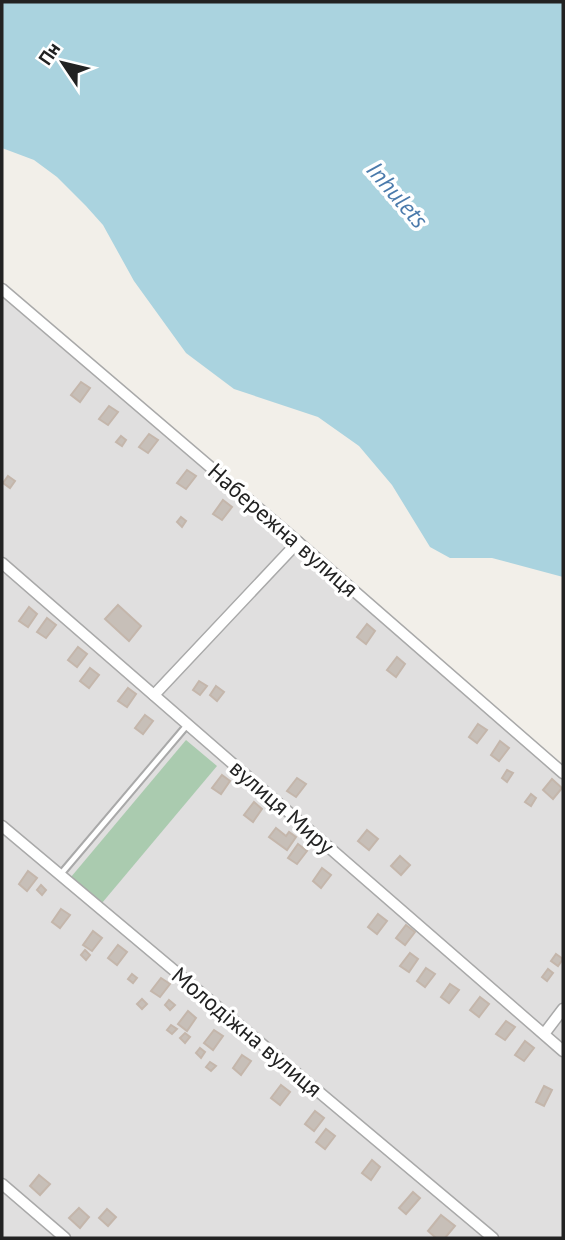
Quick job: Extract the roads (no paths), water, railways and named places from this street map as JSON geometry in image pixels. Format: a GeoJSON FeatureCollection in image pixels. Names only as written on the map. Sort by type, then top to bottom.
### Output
{"type":"FeatureCollection","features":[{"type":"Feature","properties":{"kind":"street","name":"Набережна вулиця"},"geometry":{"type":"LineString","coordinates":[[2,289],[563,772]]}},
{"type":"Feature","properties":{"kind":"street"},"geometry":{"type":"LineString","coordinates":[[154,695],[298,542]]}},
{"type":"Feature","properties":{"kind":"street","name":"вулиця Миру"},"geometry":{"type":"LineString","coordinates":[[2,563],[563,1051]]}},
{"type":"Feature","properties":{"kind":"street","name":"Молодіжна вулиця"},"geometry":{"type":"LineString","coordinates":[[2,826],[493,1238]]}},
{"type":"Feature","properties":{"kind":"street"},"geometry":{"type":"LineString","coordinates":[[544,1034],[563,1009]]}},
{"type":"Feature","properties":{"kind":"street"},"geometry":{"type":"LineString","coordinates":[[2,1184],[65,1238]]}},
{"type":"Feature","properties":{"kind":"lane"},"geometry":{"type":"LineString","coordinates":[[60,875],[188,724]]}},
{"type":"Feature","properties":{"kind":"water","name":"Inhulets"},"geometry":{"type":"Polygon","coordinates":[[[2,2],[563,2],[563,577],[492,558],[450,558],[430,547],[392,485],[359,446],[318,417],[234,389],[186,353],[134,281],[103,225],[86,206],[57,177],[34,160],[2,148],[2,2]]]}}]}
